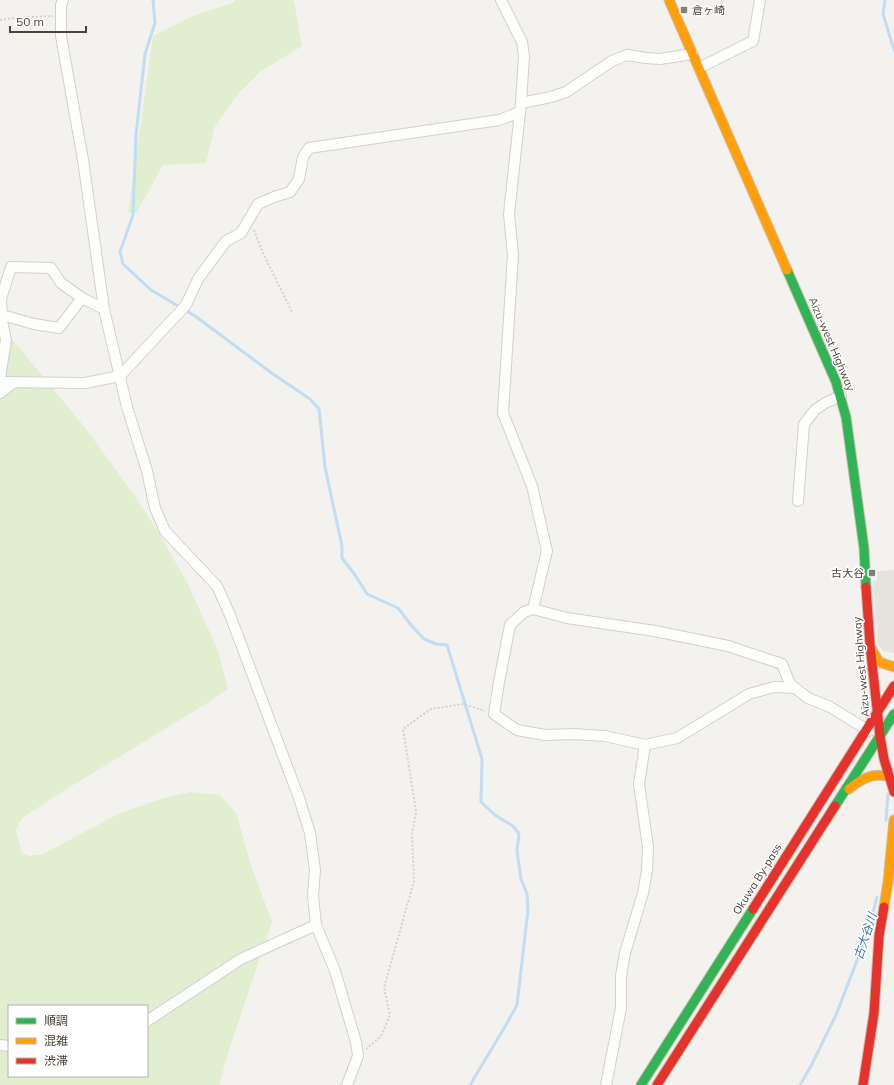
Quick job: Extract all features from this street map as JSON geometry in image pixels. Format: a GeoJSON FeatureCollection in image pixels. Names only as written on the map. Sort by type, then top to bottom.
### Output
{"type":"FeatureCollection","features":[{"type":"Feature","properties":{"kind":"highway","name":"Aizu-west Highway"},"geometry":{"type":"LineString","coordinates":[[669,0],[841,396],[851,447],[864,548],[870,645],[880,736],[889,778],[894,792]]}},
{"type":"Feature","properties":{"kind":"highway"},"geometry":{"type":"LineString","coordinates":[[870,645],[879,662],[894,667]]}},
{"type":"Feature","properties":{"kind":"highway","name":"Okuwa By-pass"},"geometry":{"type":"LineString","coordinates":[[641,1085],[894,686]]}},
{"type":"Feature","properties":{"kind":"highway"},"geometry":{"type":"LineString","coordinates":[[657,1085],[894,714]]}},
{"type":"Feature","properties":{"kind":"highway"},"geometry":{"type":"LineString","coordinates":[[844,793],[857,782],[868,776],[880,775],[889,778]]}},
{"type":"Feature","properties":{"kind":"highway"},"geometry":{"type":"LineString","coordinates":[[864,1085],[874,1013],[878,936],[888,882],[894,820]]}},
{"type":"Feature","properties":{"kind":"highway"},"geometry":{"type":"LineString","coordinates":[[722,957],[733,966]]}},
{"type":"Feature","properties":{"kind":"street"},"geometry":{"type":"LineString","coordinates":[[63,0],[61,5],[61,36],[83,160],[104,309],[126,407],[147,471],[155,508],[165,531],[217,586],[230,616],[299,798],[310,833],[315,870],[313,896],[316,925],[335,971],[356,1042],[358,1056],[347,1085]]}},
{"type":"Feature","properties":{"kind":"street"},"geometry":{"type":"LineString","coordinates":[[501,0],[522,42],[524,56],[509,214],[513,255],[503,413],[532,486],[547,551],[533,609]]}},
{"type":"Feature","properties":{"kind":"street"},"geometry":{"type":"LineString","coordinates":[[699,68],[753,42],[760,0]]}},
{"type":"Feature","properties":{"kind":"street"},"geometry":{"type":"LineString","coordinates":[[0,382],[85,382],[120,376],[186,305],[198,279],[226,241],[241,233],[258,204],[290,192],[299,179],[303,157],[309,148],[499,120],[520,108],[566,92],[612,61],[627,55],[660,59],[693,54]]}},
{"type":"Feature","properties":{"kind":"street"},"geometry":{"type":"LineString","coordinates":[[0,378],[6,340],[1,299],[11,267],[51,268],[61,284],[82,298],[104,309]]}},
{"type":"Feature","properties":{"kind":"street"},"geometry":{"type":"LineString","coordinates":[[2,314],[34,324],[59,328],[82,298]]}},
{"type":"Feature","properties":{"kind":"street"},"geometry":{"type":"LineString","coordinates":[[0,393],[14,382]]}},
{"type":"Feature","properties":{"kind":"street"},"geometry":{"type":"LineString","coordinates":[[798,500],[804,424],[815,410],[825,403],[841,396]]}},
{"type":"Feature","properties":{"kind":"street"},"geometry":{"type":"LineString","coordinates":[[795,688],[774,687],[749,694],[677,738],[645,745],[605,736],[574,734],[545,735],[517,730],[494,714],[510,625],[524,612],[533,609],[567,618],[655,631],[728,646],[782,664],[790,684],[808,698],[830,707],[866,730],[880,736]]}},
{"type":"Feature","properties":{"kind":"street"},"geometry":{"type":"LineString","coordinates":[[606,1085],[621,1008],[621,976],[625,953],[643,893],[647,870],[648,847],[639,784],[645,745]]}},
{"type":"Feature","properties":{"kind":"street"},"geometry":{"type":"LineString","coordinates":[[148,1020],[241,959],[316,925]]}},
{"type":"Feature","properties":{"kind":"path"},"geometry":{"type":"LineString","coordinates":[[0,20],[61,16]]}},
{"type":"Feature","properties":{"kind":"path"},"geometry":{"type":"LineString","coordinates":[[250,219],[264,253],[292,312]]}},
{"type":"Feature","properties":{"kind":"path"},"geometry":{"type":"LineString","coordinates":[[358,1056],[381,1036],[390,1015],[384,988],[414,881],[412,835],[416,811],[403,729],[431,709],[464,704],[494,714]]}},
{"type":"Feature","properties":{"kind":"green space"},"geometry":{"type":"Polygon","coordinates":[[[236,0],[294,1],[302,46],[260,72],[238,94],[214,128],[206,163],[163,165],[137,212],[128,213],[153,36],[190,17],[233,3],[236,0]]]}},
{"type":"Feature","properties":{"kind":"green space"},"geometry":{"type":"Polygon","coordinates":[[[3,328],[87,430],[134,495],[157,530],[187,582],[218,651],[228,689],[22,818],[16,830],[22,853],[29,856],[43,854],[118,814],[160,799],[190,792],[220,795],[236,813],[251,865],[272,922],[229,1050],[219,1085],[0,1085],[0,329],[3,328]]]}},
{"type":"Feature","properties":{"kind":"shaded area"},"geometry":{"type":"Polygon","coordinates":[[[894,570],[894,653],[883,651],[878,644],[873,581],[877,580],[876,571],[894,570]]]}},
{"type":"Feature","properties":{"kind":"waterway"},"geometry":{"type":"LineString","coordinates":[[153,0],[155,23],[145,54],[136,135],[133,215],[120,252],[123,264],[151,290],[195,316],[273,374],[310,399],[319,409],[325,467],[342,546],[342,558],[367,594],[398,608],[424,639],[436,644],[447,645],[482,759],[481,802],[495,815],[513,826],[519,834],[517,851],[521,879],[527,894],[528,910],[517,1005],[470,1085]]}},
{"type":"Feature","properties":{"kind":"waterway","name":"古大谷川"},"geometry":{"type":"LineString","coordinates":[[885,0],[883,14],[894,50]]}},
{"type":"Feature","properties":{"kind":"waterway","name":"古大谷川"},"geometry":{"type":"LineString","coordinates":[[886,820],[888,794]]}},
{"type":"Feature","properties":{"kind":"waterway","name":"古大谷川"},"geometry":{"type":"LineString","coordinates":[[800,1085],[836,1015],[868,932],[877,897]]}},
{"type":"Feature","properties":{"kind":"traffic: fast"},"geometry":{"type":"LineString","coordinates":[[787,270],[836,382],[846,417],[864,548],[866,587]]}},
{"type":"Feature","properties":{"kind":"traffic: fast"},"geometry":{"type":"LineString","coordinates":[[835,806],[894,714]]}},
{"type":"Feature","properties":{"kind":"traffic: fast"},"geometry":{"type":"LineString","coordinates":[[641,1085],[753,909]]}},
{"type":"Feature","properties":{"kind":"traffic: slow"},"geometry":{"type":"LineString","coordinates":[[669,0],[787,270]]}},
{"type":"Feature","properties":{"kind":"traffic: slow"},"geometry":{"type":"LineString","coordinates":[[871,648],[879,662],[894,667]]}},
{"type":"Feature","properties":{"kind":"traffic: slow"},"geometry":{"type":"LineString","coordinates":[[849,789],[868,777],[878,775],[889,777]]}},
{"type":"Feature","properties":{"kind":"traffic: slow"},"geometry":{"type":"LineString","coordinates":[[884,907],[894,820]]}},
{"type":"Feature","properties":{"kind":"traffic: jam"},"geometry":{"type":"LineString","coordinates":[[866,587],[870,645],[880,736],[884,759],[894,792]]}},
{"type":"Feature","properties":{"kind":"traffic: jam"},"geometry":{"type":"LineString","coordinates":[[753,909],[894,686]]}},
{"type":"Feature","properties":{"kind":"traffic: jam"},"geometry":{"type":"LineString","coordinates":[[657,1085],[835,806]]}},
{"type":"Feature","properties":{"kind":"traffic: jam"},"geometry":{"type":"LineString","coordinates":[[863,1085],[874,1013],[879,936],[884,907]]}},
{"type":"Feature","properties":{"kind":"place","name":"倉ヶ崎"},"geometry":{"type":"Point","coordinates":[684,10]}},
{"type":"Feature","properties":{"kind":"place","name":"古大谷"},"geometry":{"type":"Point","coordinates":[872,573]}}]}
